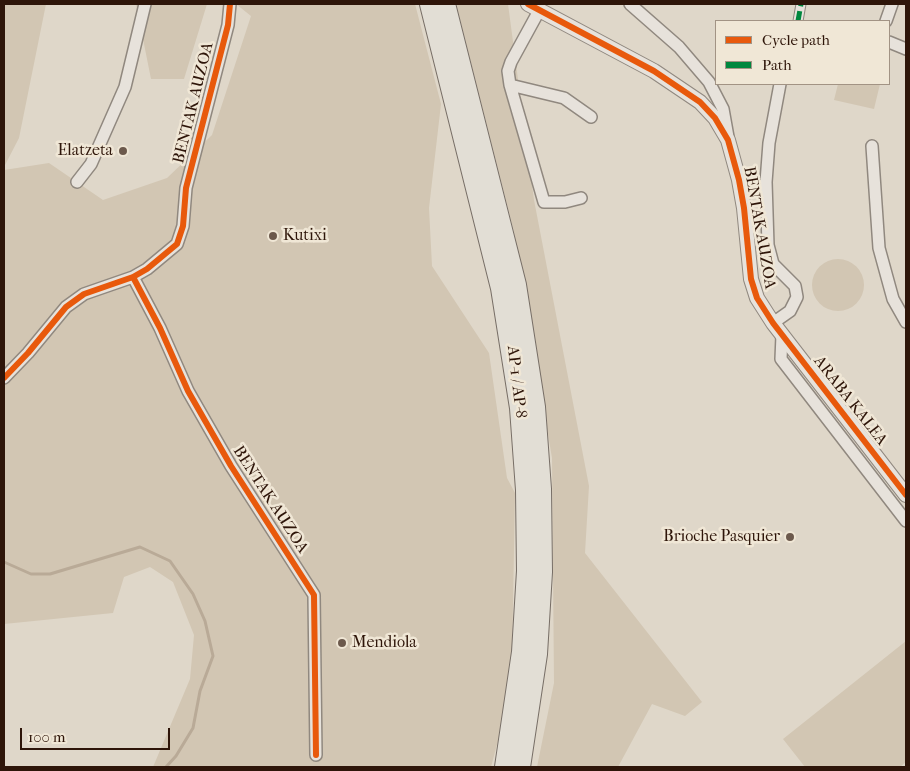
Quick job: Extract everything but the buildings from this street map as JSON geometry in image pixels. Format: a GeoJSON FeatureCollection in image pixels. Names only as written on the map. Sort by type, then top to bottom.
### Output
{"type":"FeatureCollection","features":[{"type":"Feature","properties":{"kind":"highway","name":"AP-1 / AP-8"},"geometry":{"type":"LineString","coordinates":[[430,4],[500,288],[515,368],[521,416],[526,498],[526,596],[518,685],[505,767]]}},
{"type":"Feature","properties":{"kind":"highway","name":"AP-1 / AP-8"},"geometry":{"type":"LineString","coordinates":[[445,4],[516,284],[535,407],[541,489],[540,605],[532,695],[520,767]]}},
{"type":"Feature","properties":{"kind":"street"},"geometry":{"type":"LineString","coordinates":[[77,182],[91,164],[125,87],[145,4]]}},
{"type":"Feature","properties":{"kind":"street","name":"BENTAK AUZOA"},"geometry":{"type":"LineString","coordinates":[[4,378],[28,353],[66,307],[84,294],[133,276],[160,259],[177,244],[181,235],[186,188],[228,25],[230,4]]}},
{"type":"Feature","properties":{"kind":"street","name":"BENTAK AUZOA"},"geometry":{"type":"LineString","coordinates":[[630,4],[679,47],[718,96],[723,109],[728,140],[744,208],[751,279],[757,298],[773,323]]}},
{"type":"Feature","properties":{"kind":"street"},"geometry":{"type":"LineString","coordinates":[[798,20],[801,4]]}},
{"type":"Feature","properties":{"kind":"street"},"geometry":{"type":"LineString","coordinates":[[886,20],[892,4]]}},
{"type":"Feature","properties":{"kind":"street"},"geometry":{"type":"LineString","coordinates":[[534,6],[508,71],[510,85],[544,202],[565,202],[581,198]]}},
{"type":"Feature","properties":{"kind":"street","name":"BENTAK AUZOA"},"geometry":{"type":"LineString","coordinates":[[534,6],[654,71],[700,102],[714,118],[728,140]]}},
{"type":"Feature","properties":{"kind":"street"},"geometry":{"type":"LineString","coordinates":[[890,42],[906,49]]}},
{"type":"Feature","properties":{"kind":"street"},"geometry":{"type":"LineString","coordinates":[[510,85],[564,98],[591,117]]}},
{"type":"Feature","properties":{"kind":"street"},"geometry":{"type":"LineString","coordinates":[[773,323],[790,311],[797,297],[796,286],[774,264],[768,245],[766,182],[770,134],[780,85]]}},
{"type":"Feature","properties":{"kind":"street"},"geometry":{"type":"LineString","coordinates":[[872,146],[879,248],[893,300],[906,322]]}},
{"type":"Feature","properties":{"kind":"street","name":"BENTAK AUZOA"},"geometry":{"type":"LineString","coordinates":[[133,276],[160,328],[188,391],[231,466],[314,595],[316,755]]}},
{"type":"Feature","properties":{"kind":"street","name":"ARABA KALEA"},"geometry":{"type":"LineString","coordinates":[[773,323],[906,495]]}},
{"type":"Feature","properties":{"kind":"street"},"geometry":{"type":"LineString","coordinates":[[782,335],[781,359],[906,521]]}},
{"type":"Feature","properties":{"kind":"shaded area"},"geometry":{"type":"Polygon","coordinates":[[[4,4],[46,4],[19,138],[4,167],[4,4]]]}},
{"type":"Feature","properties":{"kind":"shaded area"},"geometry":{"type":"Polygon","coordinates":[[[136,4],[207,4],[184,79],[151,79],[136,4]]]}},
{"type":"Feature","properties":{"kind":"shaded area"},"geometry":{"type":"Polygon","coordinates":[[[236,4],[415,4],[441,104],[429,208],[432,266],[489,353],[507,478],[515,493],[512,659],[500,733],[491,767],[153,767],[190,679],[194,635],[173,582],[150,567],[124,577],[113,613],[4,624],[4,170],[49,163],[103,200],[167,178],[212,135],[251,16],[236,4]]]}},
{"type":"Feature","properties":{"kind":"shaded area"},"geometry":{"type":"Polygon","coordinates":[[[456,4],[508,4],[534,200],[589,486],[585,553],[702,702],[685,716],[652,704],[618,767],[537,767],[554,683],[552,458],[514,232],[456,4]]]}},
{"type":"Feature","properties":{"kind":"shaded area"},"geometry":{"type":"Polygon","coordinates":[[[838,85],[880,85],[874,109],[834,100],[838,85]]]}},
{"type":"Feature","properties":{"kind":"shaded area"},"geometry":{"type":"Polygon","coordinates":[[[838,259],[848,261],[856,267],[862,275],[864,285],[862,295],[856,303],[848,309],[838,311],[828,309],[820,303],[814,295],[812,285],[814,275],[820,267],[828,261],[838,259]]]}},
{"type":"Feature","properties":{"kind":"shaded area"},"geometry":{"type":"Polygon","coordinates":[[[906,641],[906,762],[900,767],[805,767],[783,739],[906,641]]]}},
{"type":"Feature","properties":{"kind":"waterway"},"geometry":{"type":"LineString","coordinates":[[4,562],[31,574],[50,574],[140,547],[170,561],[193,594],[205,621],[213,656],[200,691],[193,728],[176,756],[166,767]]}},
{"type":"Feature","properties":{"kind":"marked path"},"geometry":{"type":"LineString","coordinates":[[798,20],[801,4]]}},
{"type":"Feature","properties":{"kind":"cycle path"},"geometry":{"type":"LineString","coordinates":[[4,378],[28,353],[66,307],[84,294],[133,277],[147,269],[177,244],[183,226],[186,188],[228,25],[230,4]]}},
{"type":"Feature","properties":{"kind":"cycle path"},"geometry":{"type":"LineString","coordinates":[[528,4],[654,71],[700,102],[715,118],[728,140],[739,180],[744,208],[751,279],[757,298],[773,323],[906,495]]}},
{"type":"Feature","properties":{"kind":"cycle path"},"geometry":{"type":"LineString","coordinates":[[133,277],[160,328],[188,391],[231,466],[314,595],[316,755]]}},
{"type":"Feature","properties":{"kind":"place","name":"Elatzeta"},"geometry":{"type":"Point","coordinates":[123,151]}},
{"type":"Feature","properties":{"kind":"place","name":"Kutixi"},"geometry":{"type":"Point","coordinates":[273,236]}},
{"type":"Feature","properties":{"kind":"place","name":"Brioche Pasquier"},"geometry":{"type":"Point","coordinates":[790,537]}},
{"type":"Feature","properties":{"kind":"place","name":"Mendiola"},"geometry":{"type":"Point","coordinates":[342,643]}}]}
